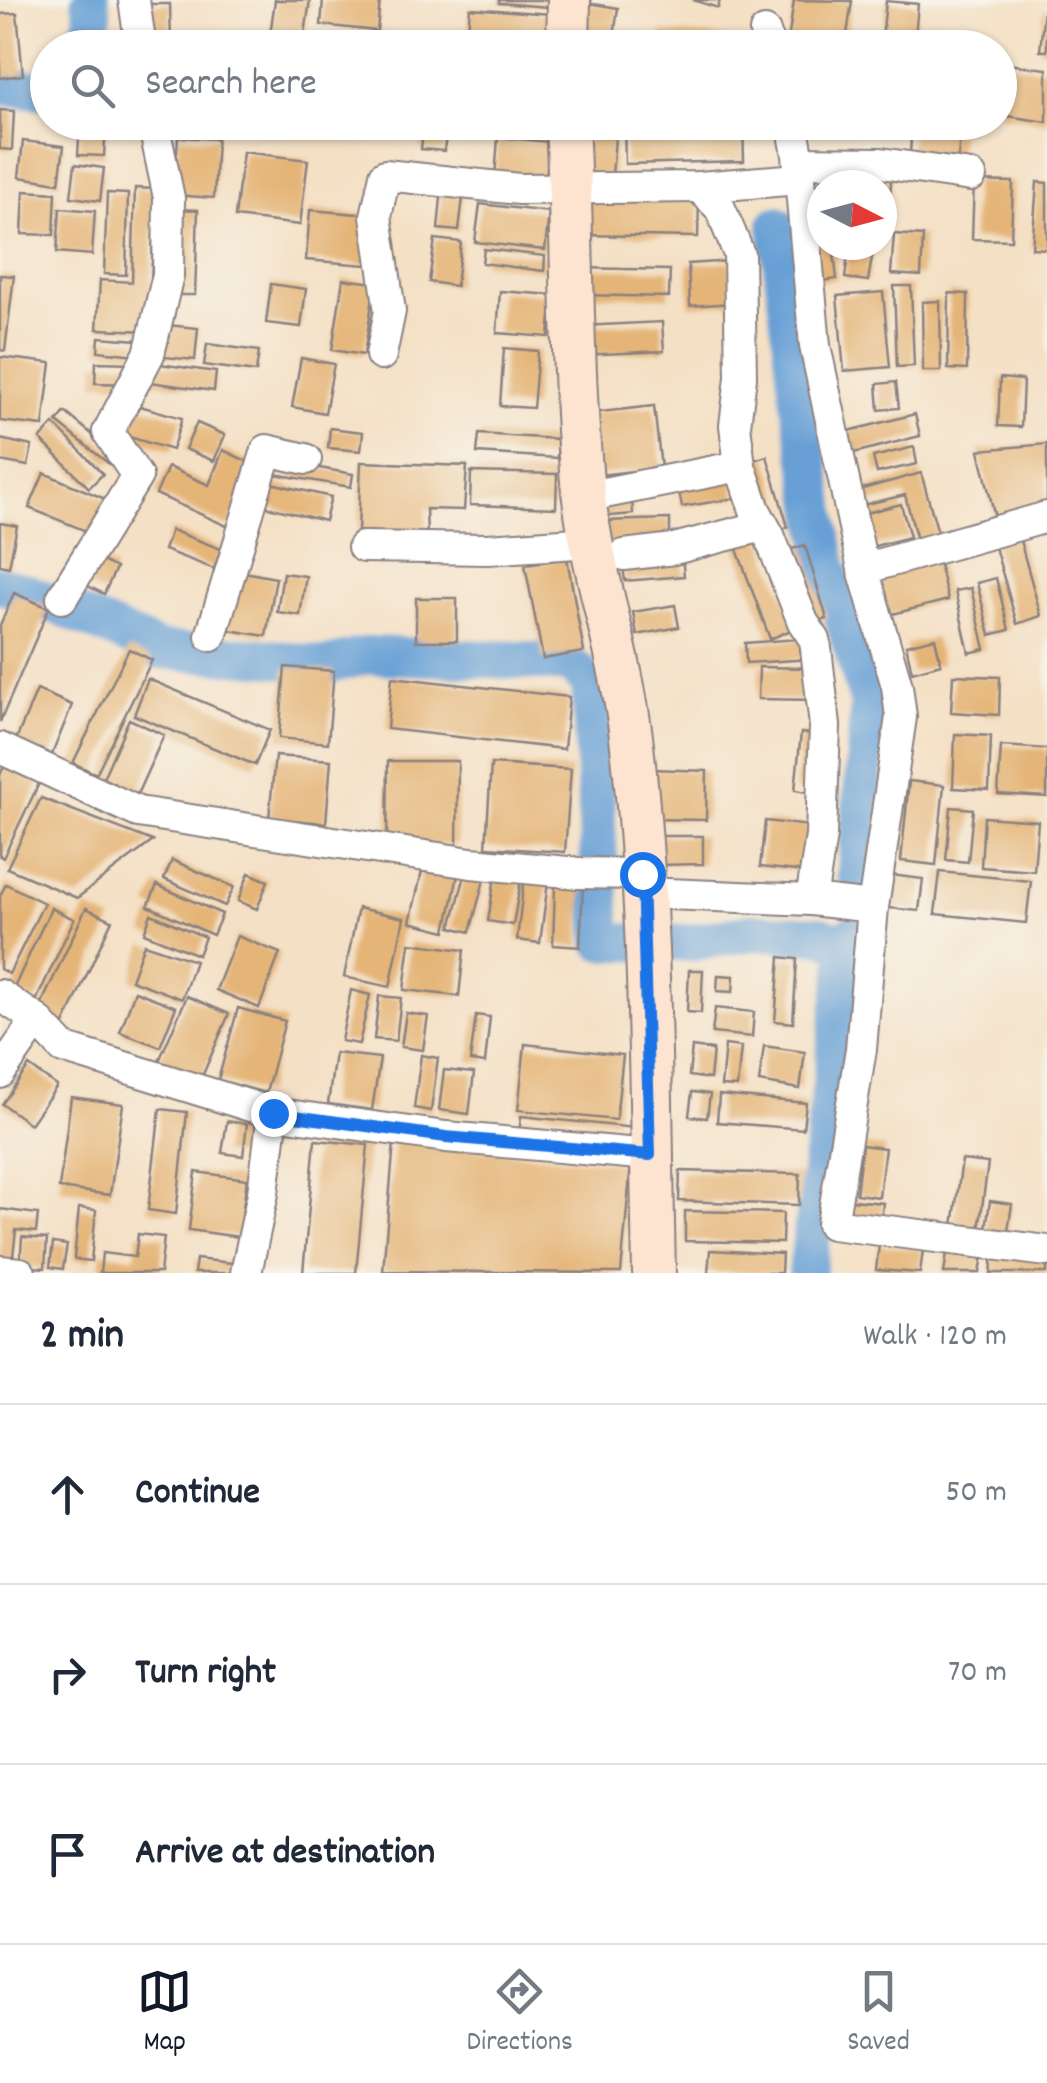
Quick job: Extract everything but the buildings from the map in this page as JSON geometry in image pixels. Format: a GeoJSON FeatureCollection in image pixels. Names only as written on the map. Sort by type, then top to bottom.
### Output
{"type":"FeatureCollection","features":[{"type":"Feature","properties":{"kind":"main road"},"geometry":{"type":"LineString","coordinates":[[568,30],[569,0]]}},
{"type":"Feature","properties":{"kind":"main road"},"geometry":{"type":"LineString","coordinates":[[568,140],[584,497],[608,548],[626,702],[648,997],[654,1273]]}},
{"type":"Feature","properties":{"kind":"street"},"geometry":{"type":"LineString","coordinates":[[134,0],[138,30]]}},
{"type":"Feature","properties":{"kind":"street"},"geometry":{"type":"LineString","coordinates":[[62,598],[137,476],[108,432],[149,354],[168,275],[169,198],[157,140]]}},
{"type":"Feature","properties":{"kind":"street"},"geometry":{"type":"LineString","coordinates":[[795,140],[815,346],[863,569],[897,686],[901,717],[873,907],[862,1049],[832,1224],[1047,1251]]}},
{"type":"Feature","properties":{"kind":"street"},"geometry":{"type":"LineString","coordinates":[[381,354],[390,311],[376,216],[385,175],[519,189],[698,186],[863,162],[971,176]]}},
{"type":"Feature","properties":{"kind":"street"},"geometry":{"type":"LineString","coordinates":[[698,186],[720,208],[739,254],[740,376],[736,425],[740,466],[803,622],[815,640],[825,726],[820,836],[812,900]]}},
{"type":"Feature","properties":{"kind":"street"},"geometry":{"type":"LineString","coordinates":[[211,636],[268,450],[306,459]]}},
{"type":"Feature","properties":{"kind":"street"},"geometry":{"type":"LineString","coordinates":[[584,497],[740,466]]}},
{"type":"Feature","properties":{"kind":"street"},"geometry":{"type":"LineString","coordinates":[[863,569],[1047,517]]}},
{"type":"Feature","properties":{"kind":"street"},"geometry":{"type":"LineString","coordinates":[[364,547],[674,549],[763,526]]}},
{"type":"Feature","properties":{"kind":"street"},"geometry":{"type":"LineString","coordinates":[[0,748],[138,812],[471,863],[578,874],[637,888],[873,907]]}},
{"type":"Feature","properties":{"kind":"street"},"geometry":{"type":"LineString","coordinates":[[0,995],[38,1020],[64,1048],[273,1113],[446,1137],[650,1155]]}},
{"type":"Feature","properties":{"kind":"street"},"geometry":{"type":"LineString","coordinates":[[0,1073],[38,1020]]}},
{"type":"Feature","properties":{"kind":"street"},"geometry":{"type":"LineString","coordinates":[[246,1273],[263,1193],[273,1113]]}},
{"type":"Feature","properties":{"kind":"street"},"geometry":{"type":"LineString","coordinates":[[0,1270],[20,1273]]}},
{"type":"Feature","properties":{"kind":"waterway"},"geometry":{"type":"LineString","coordinates":[[90,0],[93,16],[90,30]]}},
{"type":"Feature","properties":{"kind":"waterway"},"geometry":{"type":"LineString","coordinates":[[0,86],[30,89]]}},
{"type":"Feature","properties":{"kind":"waterway"},"geometry":{"type":"LineString","coordinates":[[777,225],[800,409],[829,571],[869,704],[856,874]]}},
{"type":"Feature","properties":{"kind":"waterway"},"geometry":{"type":"LineString","coordinates":[[0,585],[26,592],[159,650],[324,666],[369,655],[569,664],[590,682],[603,942],[689,943],[752,932],[821,935],[848,946]]}},
{"type":"Feature","properties":{"kind":"waterway"},"geometry":{"type":"LineString","coordinates":[[807,1273],[850,935]]}},
{"type":"Feature","properties":{"kind":"route"},"geometry":{"type":"LineString","coordinates":[[273,1113],[446,1137],[650,1155],[642,874]]}}]}
